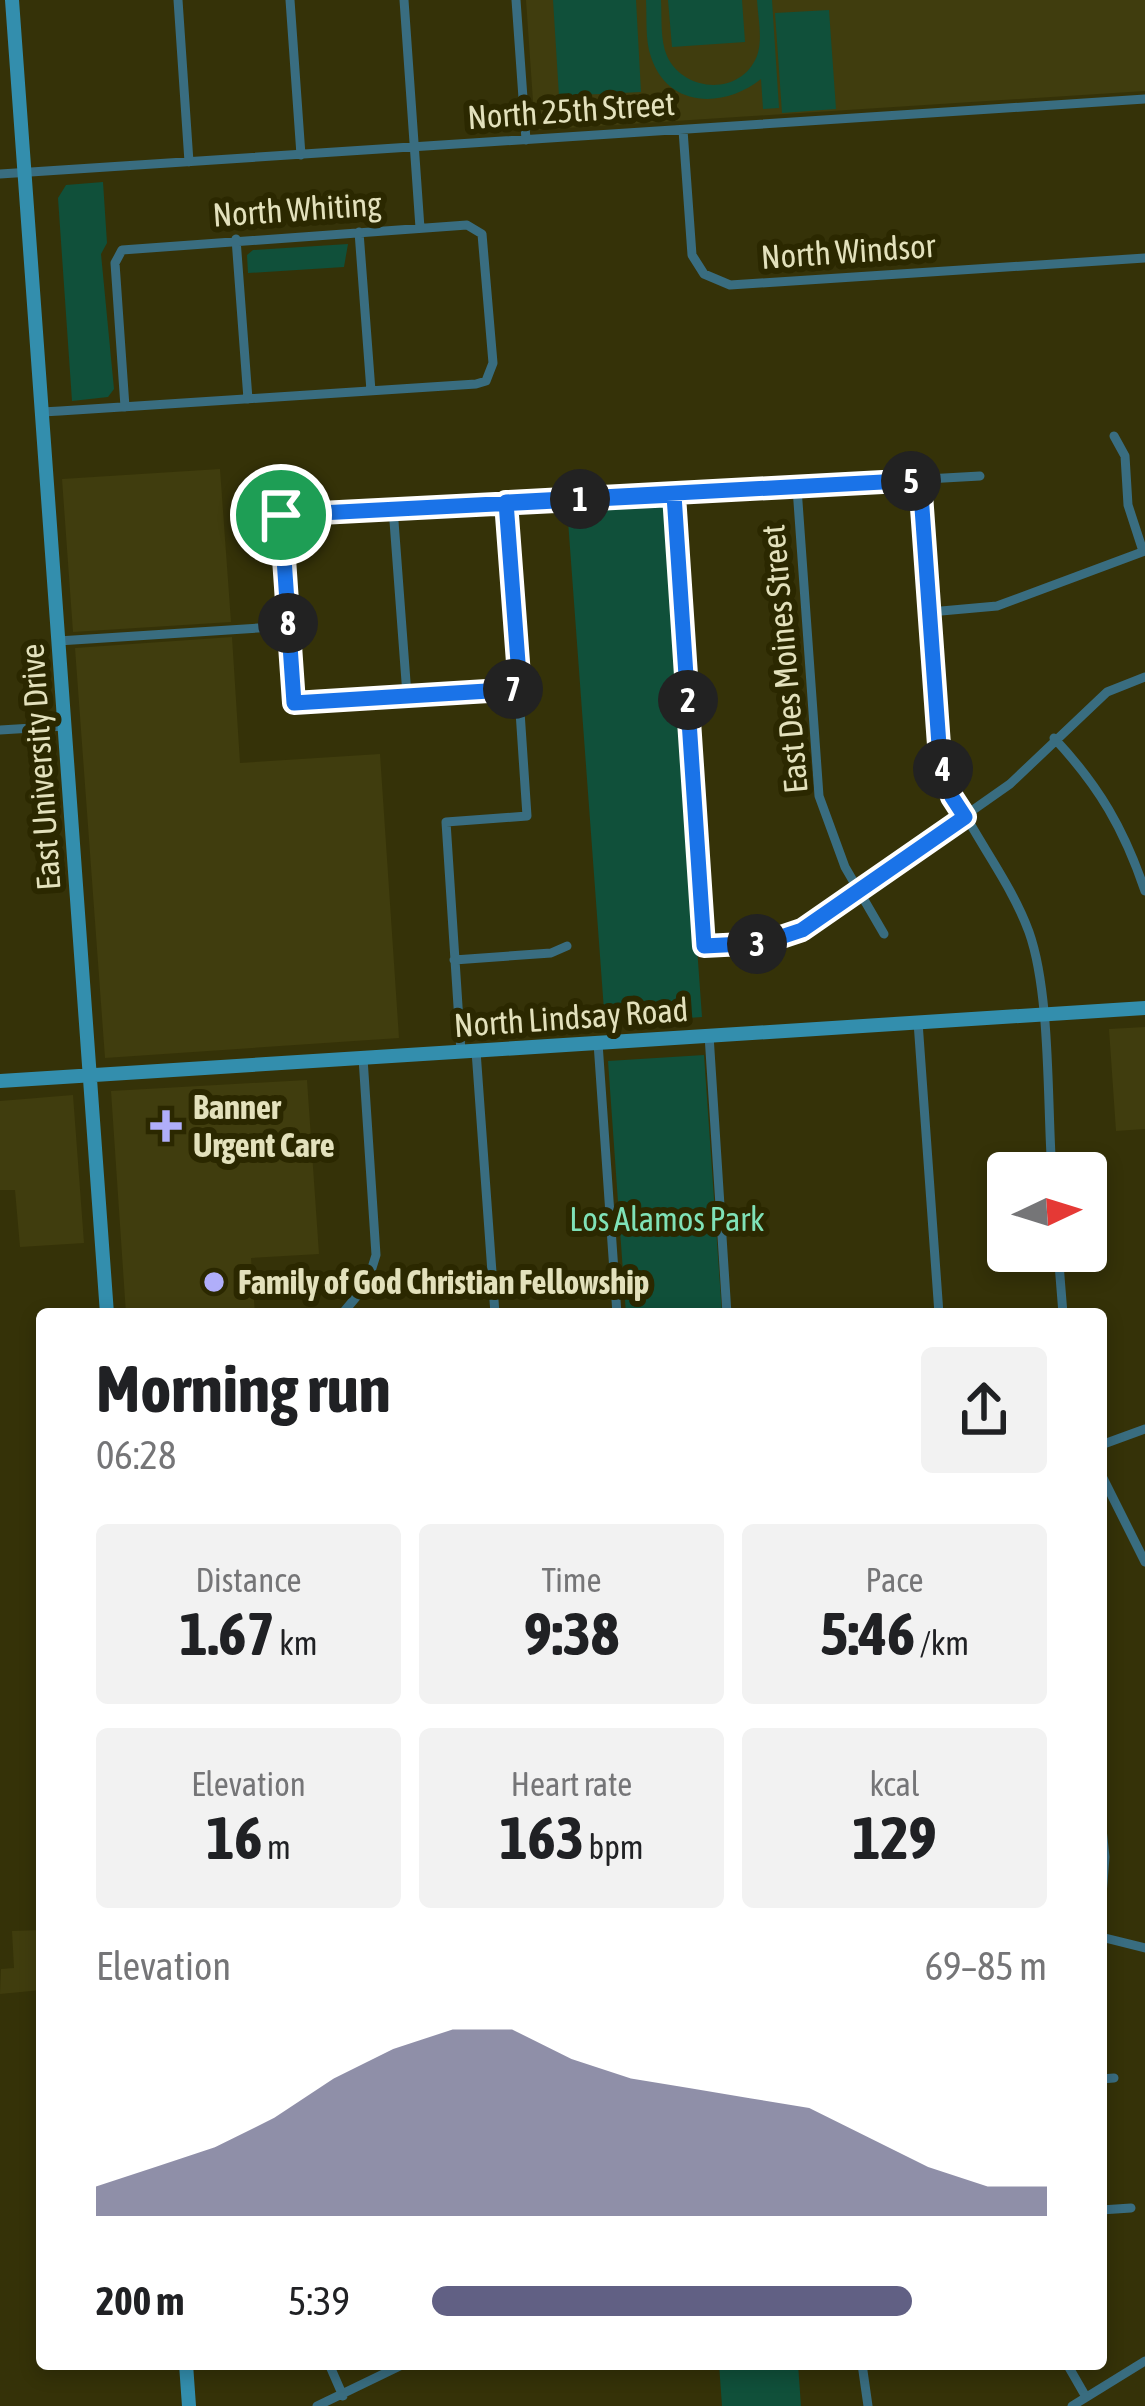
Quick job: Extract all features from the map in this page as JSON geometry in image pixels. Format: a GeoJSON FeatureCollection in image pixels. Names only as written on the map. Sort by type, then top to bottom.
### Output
{"type":"FeatureCollection","features":[{"type":"Feature","properties":{"kind":"main road","name":"East University Drive"},"geometry":{"type":"LineString","coordinates":[[12,0],[107,1308]]}},
{"type":"Feature","properties":{"kind":"main road","name":"North Lindsay Road"},"geometry":{"type":"LineString","coordinates":[[0,1081],[1145,1007]]}},
{"type":"Feature","properties":{"kind":"main road"},"geometry":{"type":"LineString","coordinates":[[186,2370],[189,2406]]}},
{"type":"Feature","properties":{"kind":"street"},"geometry":{"type":"LineString","coordinates":[[178,0],[189,162]]}},
{"type":"Feature","properties":{"kind":"street"},"geometry":{"type":"LineString","coordinates":[[290,0],[302,155]]}},
{"type":"Feature","properties":{"kind":"street"},"geometry":{"type":"LineString","coordinates":[[404,0],[420,228]]}},
{"type":"Feature","properties":{"kind":"street"},"geometry":{"type":"LineString","coordinates":[[516,0],[526,140]]}},
{"type":"Feature","properties":{"kind":"street","name":"North 25th Street"},"geometry":{"type":"LineString","coordinates":[[0,175],[1145,99]]}},
{"type":"Feature","properties":{"kind":"street","name":"North Windsor"},"geometry":{"type":"LineString","coordinates":[[683,130],[692,255],[704,274],[730,285],[1145,258]]}},
{"type":"Feature","properties":{"kind":"street","name":"North Whiting"},"geometry":{"type":"LineString","coordinates":[[125,407],[118,253],[133,246],[236,239],[467,225],[480,230],[493,363],[489,378],[476,384],[371,391]]}},
{"type":"Feature","properties":{"kind":"street"},"geometry":{"type":"LineString","coordinates":[[41,412],[371,391],[359,232]]}},
{"type":"Feature","properties":{"kind":"street"},"geometry":{"type":"LineString","coordinates":[[236,239],[248,399]]}},
{"type":"Feature","properties":{"kind":"street"},"geometry":{"type":"LineString","coordinates":[[930,612],[997,606],[1052,590],[1144,551],[1128,505],[1125,456],[1114,436]]}},
{"type":"Feature","properties":{"kind":"street"},"geometry":{"type":"LineString","coordinates":[[520,689],[294,703],[281,515],[980,476]]}},
{"type":"Feature","properties":{"kind":"street"},"geometry":{"type":"LineString","coordinates":[[920,480],[940,759],[952,797],[1005,875],[1031,937],[1051,1152]]}},
{"type":"Feature","properties":{"kind":"street","name":"East Des Moines Street"},"geometry":{"type":"LineString","coordinates":[[797,488],[819,796],[844,867],[884,934]]}},
{"type":"Feature","properties":{"kind":"street"},"geometry":{"type":"LineString","coordinates":[[674,495],[704,946],[763,943],[802,930],[1010,784],[1107,692],[1145,677]]}},
{"type":"Feature","properties":{"kind":"street"},"geometry":{"type":"LineString","coordinates":[[494,1308],[454,960],[446,822],[527,816],[506,502]]}},
{"type":"Feature","properties":{"kind":"street"},"geometry":{"type":"LineString","coordinates":[[393,508],[407,695]]}},
{"type":"Feature","properties":{"kind":"street"},"geometry":{"type":"LineString","coordinates":[[58,641],[289,626]]}},
{"type":"Feature","properties":{"kind":"street"},"geometry":{"type":"LineString","coordinates":[[0,730],[64,725]]}},
{"type":"Feature","properties":{"kind":"street"},"geometry":{"type":"LineString","coordinates":[[1054,739],[1088,775],[1121,824],[1145,891]]}},
{"type":"Feature","properties":{"kind":"street"},"geometry":{"type":"LineString","coordinates":[[454,960],[551,953],[567,946]]}},
{"type":"Feature","properties":{"kind":"street"},"geometry":{"type":"LineString","coordinates":[[918,1022],[939,1308]]}},
{"type":"Feature","properties":{"kind":"street"},"geometry":{"type":"LineString","coordinates":[[709,1035],[727,1308]]}},
{"type":"Feature","properties":{"kind":"street"},"geometry":{"type":"LineString","coordinates":[[598,1042],[617,1308]]}},
{"type":"Feature","properties":{"kind":"street"},"geometry":{"type":"LineString","coordinates":[[347,1308],[368,1284],[376,1256],[363,1058]]}},
{"type":"Feature","properties":{"kind":"street"},"geometry":{"type":"LineString","coordinates":[[1060,1272],[1063,1308]]}},
{"type":"Feature","properties":{"kind":"street"},"geometry":{"type":"LineString","coordinates":[[1107,1443],[1145,1429]]}},
{"type":"Feature","properties":{"kind":"street"},"geometry":{"type":"LineString","coordinates":[[1107,1486],[1145,1562]]}},
{"type":"Feature","properties":{"kind":"street"},"geometry":{"type":"LineString","coordinates":[[1107,1938],[1145,1948]]}},
{"type":"Feature","properties":{"kind":"street"},"geometry":{"type":"LineString","coordinates":[[1107,2079],[1114,2078]]}},
{"type":"Feature","properties":{"kind":"street"},"geometry":{"type":"LineString","coordinates":[[1107,2210],[1131,2208]]}},
{"type":"Feature","properties":{"kind":"street"},"geometry":{"type":"LineString","coordinates":[[1072,2406],[1145,2361]]}},
{"type":"Feature","properties":{"kind":"street"},"geometry":{"type":"LineString","coordinates":[[332,2370],[343,2396]]}},
{"type":"Feature","properties":{"kind":"street"},"geometry":{"type":"LineString","coordinates":[[317,2406],[393,2370]]}},
{"type":"Feature","properties":{"kind":"street"},"geometry":{"type":"LineString","coordinates":[[863,2370],[868,2406]]}},
{"type":"Feature","properties":{"kind":"street"},"geometry":{"type":"LineString","coordinates":[[1071,2370],[1087,2397]]}},
{"type":"Feature","properties":{"kind":"shaded area"},"geometry":{"type":"Polygon","coordinates":[[[526,0],[1145,0],[1145,91],[535,130],[526,0]]]}},
{"type":"Feature","properties":{"kind":"shaded area"},"geometry":{"type":"Polygon","coordinates":[[[220,469],[231,622],[73,632],[62,479],[220,469]]]}},
{"type":"Feature","properties":{"kind":"shaded area"},"geometry":{"type":"Polygon","coordinates":[[[232,637],[240,763],[380,754],[399,1038],[105,1058],[75,648],[232,637]]]}},
{"type":"Feature","properties":{"kind":"shaded area"},"geometry":{"type":"Polygon","coordinates":[[[1145,1027],[1145,1129],[1116,1131],[1109,1029],[1145,1027]]]}},
{"type":"Feature","properties":{"kind":"shaded area"},"geometry":{"type":"Polygon","coordinates":[[[307,1080],[319,1254],[251,1258],[255,1308],[126,1308],[111,1091],[307,1080]]]}},
{"type":"Feature","properties":{"kind":"shaded area"},"geometry":{"type":"Polygon","coordinates":[[[73,1095],[84,1243],[20,1247],[15,1190],[0,1190],[0,1101],[73,1095]]]}},
{"type":"Feature","properties":{"kind":"shaded area"},"geometry":{"type":"Polygon","coordinates":[[[36,1930],[36,1991],[0,1994],[1,1969],[14,1968],[12,1931],[36,1930]]]}},
{"type":"Feature","properties":{"kind":"green space"},"geometry":{"type":"Polygon","coordinates":[[[553,0],[636,0],[641,92],[559,96],[553,0]]]}},
{"type":"Feature","properties":{"kind":"green space"},"geometry":{"type":"Polygon","coordinates":[[[646,0],[661,0],[663,43],[675,68],[699,83],[712,85],[739,78],[749,69],[760,43],[757,0],[772,0],[779,108],[763,109],[761,79],[747,89],[715,98],[684,94],[670,86],[649,50],[646,0]]]}},
{"type":"Feature","properties":{"kind":"green space"},"geometry":{"type":"Polygon","coordinates":[[[668,0],[742,0],[745,42],[672,47],[668,0]]]}},
{"type":"Feature","properties":{"kind":"green space"},"geometry":{"type":"Polygon","coordinates":[[[829,10],[836,109],[782,113],[775,13],[829,10]]]}},
{"type":"Feature","properties":{"kind":"green space"},"geometry":{"type":"Polygon","coordinates":[[[103,182],[107,243],[101,254],[114,389],[108,397],[72,401],[58,198],[66,185],[103,182]]]}},
{"type":"Feature","properties":{"kind":"green space"},"geometry":{"type":"Polygon","coordinates":[[[348,244],[344,267],[248,273],[247,255],[253,250],[348,244]]]}},
{"type":"Feature","properties":{"kind":"green space"},"geometry":{"type":"Polygon","coordinates":[[[665,500],[702,1017],[605,1024],[567,507],[665,500]]]}},
{"type":"Feature","properties":{"kind":"green space","name":"Los Alamos Park"},"geometry":{"type":"Polygon","coordinates":[[[704,1055],[722,1308],[626,1308],[608,1061],[704,1055]]]}},
{"type":"Feature","properties":{"kind":"green space"},"geometry":{"type":"Polygon","coordinates":[[[719,2370],[798,2370],[801,2406],[722,2406],[719,2370]]]}},
{"type":"Feature","properties":{"kind":"place","name":"Banner Urgent Care"},"geometry":{"type":"Point","coordinates":[166,1126]}},
{"type":"Feature","properties":{"kind":"place","name":"Family of God Christian Fellowship"},"geometry":{"type":"Point","coordinates":[214,1282]}},
{"type":"Feature","properties":{"kind":"route"},"geometry":{"type":"LineString","coordinates":[[281,515],[294,703],[520,689],[506,502],[920,480],[940,759],[952,797],[965,817],[802,930],[763,943],[704,946],[674,495],[506,502],[281,515]]}}]}
